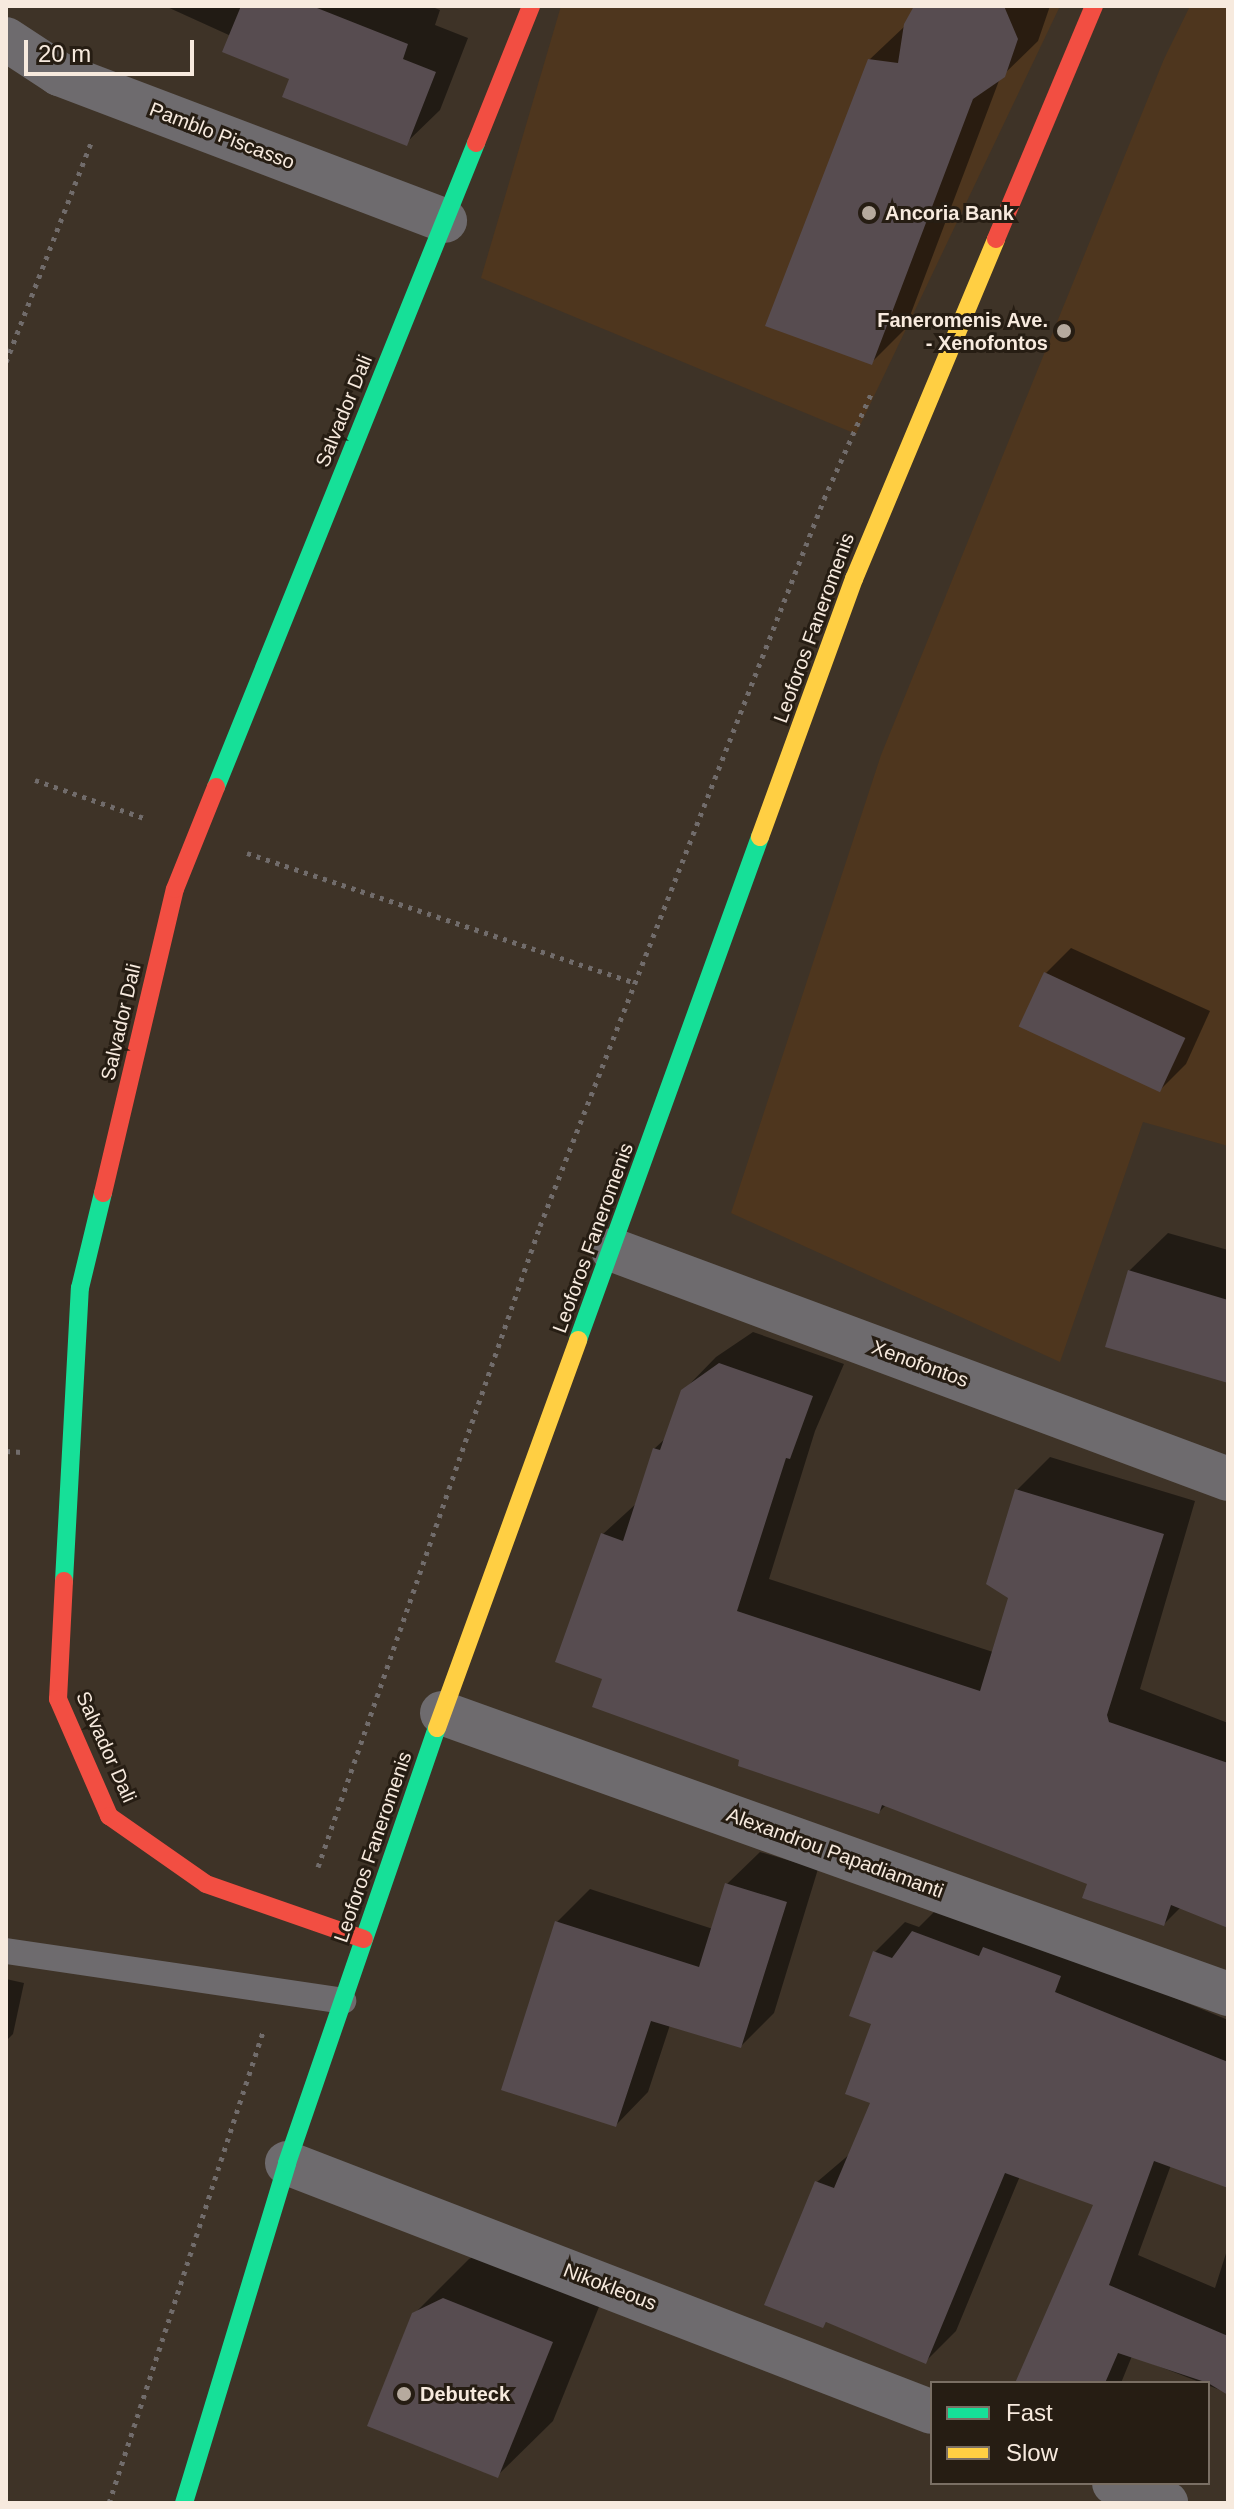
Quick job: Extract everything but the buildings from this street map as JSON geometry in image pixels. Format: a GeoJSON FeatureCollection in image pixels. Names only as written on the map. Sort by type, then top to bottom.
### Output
{"type":"FeatureCollection","features":[{"type":"Feature","properties":{"kind":"main road","name":"Salvador Dali"},"geometry":{"type":"LineString","coordinates":[[364,1939],[206,1884],[109,1816],[58,1699],[80,1288],[175,889],[531,6]]}},
{"type":"Feature","properties":{"kind":"main road","name":"Leoforos Faneromenis"},"geometry":{"type":"LineString","coordinates":[[184,2503],[287,2163],[442,1713],[613,1250],[854,579],[1094,6]]}},
{"type":"Feature","properties":{"kind":"street","name":"Pamblo Piscasso"},"geometry":{"type":"LineString","coordinates":[[6,39],[59,74],[445,221]]}},
{"type":"Feature","properties":{"kind":"street","name":"Xenofontos"},"geometry":{"type":"LineString","coordinates":[[613,1250],[1228,1479]]}},
{"type":"Feature","properties":{"kind":"street","name":"Alexandrou Papadiamanti"},"geometry":{"type":"LineString","coordinates":[[442,1713],[1228,1994]]}},
{"type":"Feature","properties":{"kind":"street","name":"Nikokleous"},"geometry":{"type":"LineString","coordinates":[[287,2163],[930,2411]]}},
{"type":"Feature","properties":{"kind":"street"},"geometry":{"type":"LineString","coordinates":[[1119,2485],[1166,2503]]}},
{"type":"Feature","properties":{"kind":"lane"},"geometry":{"type":"LineString","coordinates":[[6,1951],[343,2001]]}},
{"type":"Feature","properties":{"kind":"path"},"geometry":{"type":"LineString","coordinates":[[6,362],[110,94]]}},
{"type":"Feature","properties":{"kind":"path"},"geometry":{"type":"LineString","coordinates":[[301,1917],[540,1226],[824,499],[875,385]]}},
{"type":"Feature","properties":{"kind":"path"},"geometry":{"type":"LineString","coordinates":[[35,780],[633,982]]}},
{"type":"Feature","properties":{"kind":"path"},"geometry":{"type":"LineString","coordinates":[[109,2503],[276,1991]]}},
{"type":"Feature","properties":{"kind":"shaded area"},"geometry":{"type":"Polygon","coordinates":[[[561,6],[1060,6],[856,434],[481,278],[561,6]]]}},
{"type":"Feature","properties":{"kind":"shaded area"},"geometry":{"type":"Polygon","coordinates":[[[1190,6],[1228,6],[1228,1146],[1143,1122],[1060,1362],[731,1213],[881,755],[1164,59],[1190,6]]]}},
{"type":"Feature","properties":{"kind":"traffic: fast"},"geometry":{"type":"LineString","coordinates":[[216,787],[476,143]]}},
{"type":"Feature","properties":{"kind":"traffic: fast"},"geometry":{"type":"LineString","coordinates":[[578,1340],[760,837]]}},
{"type":"Feature","properties":{"kind":"traffic: fast"},"geometry":{"type":"LineString","coordinates":[[64,1581],[80,1288],[103,1193]]}},
{"type":"Feature","properties":{"kind":"traffic: fast"},"geometry":{"type":"LineString","coordinates":[[184,2503],[287,2163],[437,1728]]}},
{"type":"Feature","properties":{"kind":"traffic: slow"},"geometry":{"type":"LineString","coordinates":[[760,837],[854,579],[996,239]]}},
{"type":"Feature","properties":{"kind":"traffic: slow"},"geometry":{"type":"LineString","coordinates":[[437,1728],[578,1340]]}},
{"type":"Feature","properties":{"kind":"traffic: jam"},"geometry":{"type":"LineString","coordinates":[[476,143],[531,6]]}},
{"type":"Feature","properties":{"kind":"traffic: jam"},"geometry":{"type":"LineString","coordinates":[[996,239],[1094,6]]}},
{"type":"Feature","properties":{"kind":"traffic: jam"},"geometry":{"type":"LineString","coordinates":[[103,1193],[175,889],[216,787]]}},
{"type":"Feature","properties":{"kind":"traffic: jam"},"geometry":{"type":"LineString","coordinates":[[64,1581],[58,1699],[109,1816],[206,1884],[364,1939]]}},
{"type":"Feature","properties":{"kind":"place","name":"Ancoria Bank"},"geometry":{"type":"Point","coordinates":[869,213]}},
{"type":"Feature","properties":{"kind":"place","name":"Faneromenis Ave. - Xenofontos"},"geometry":{"type":"Point","coordinates":[1064,331]}},
{"type":"Feature","properties":{"kind":"place","name":"Debuteck"},"geometry":{"type":"Point","coordinates":[404,2394]}}]}
